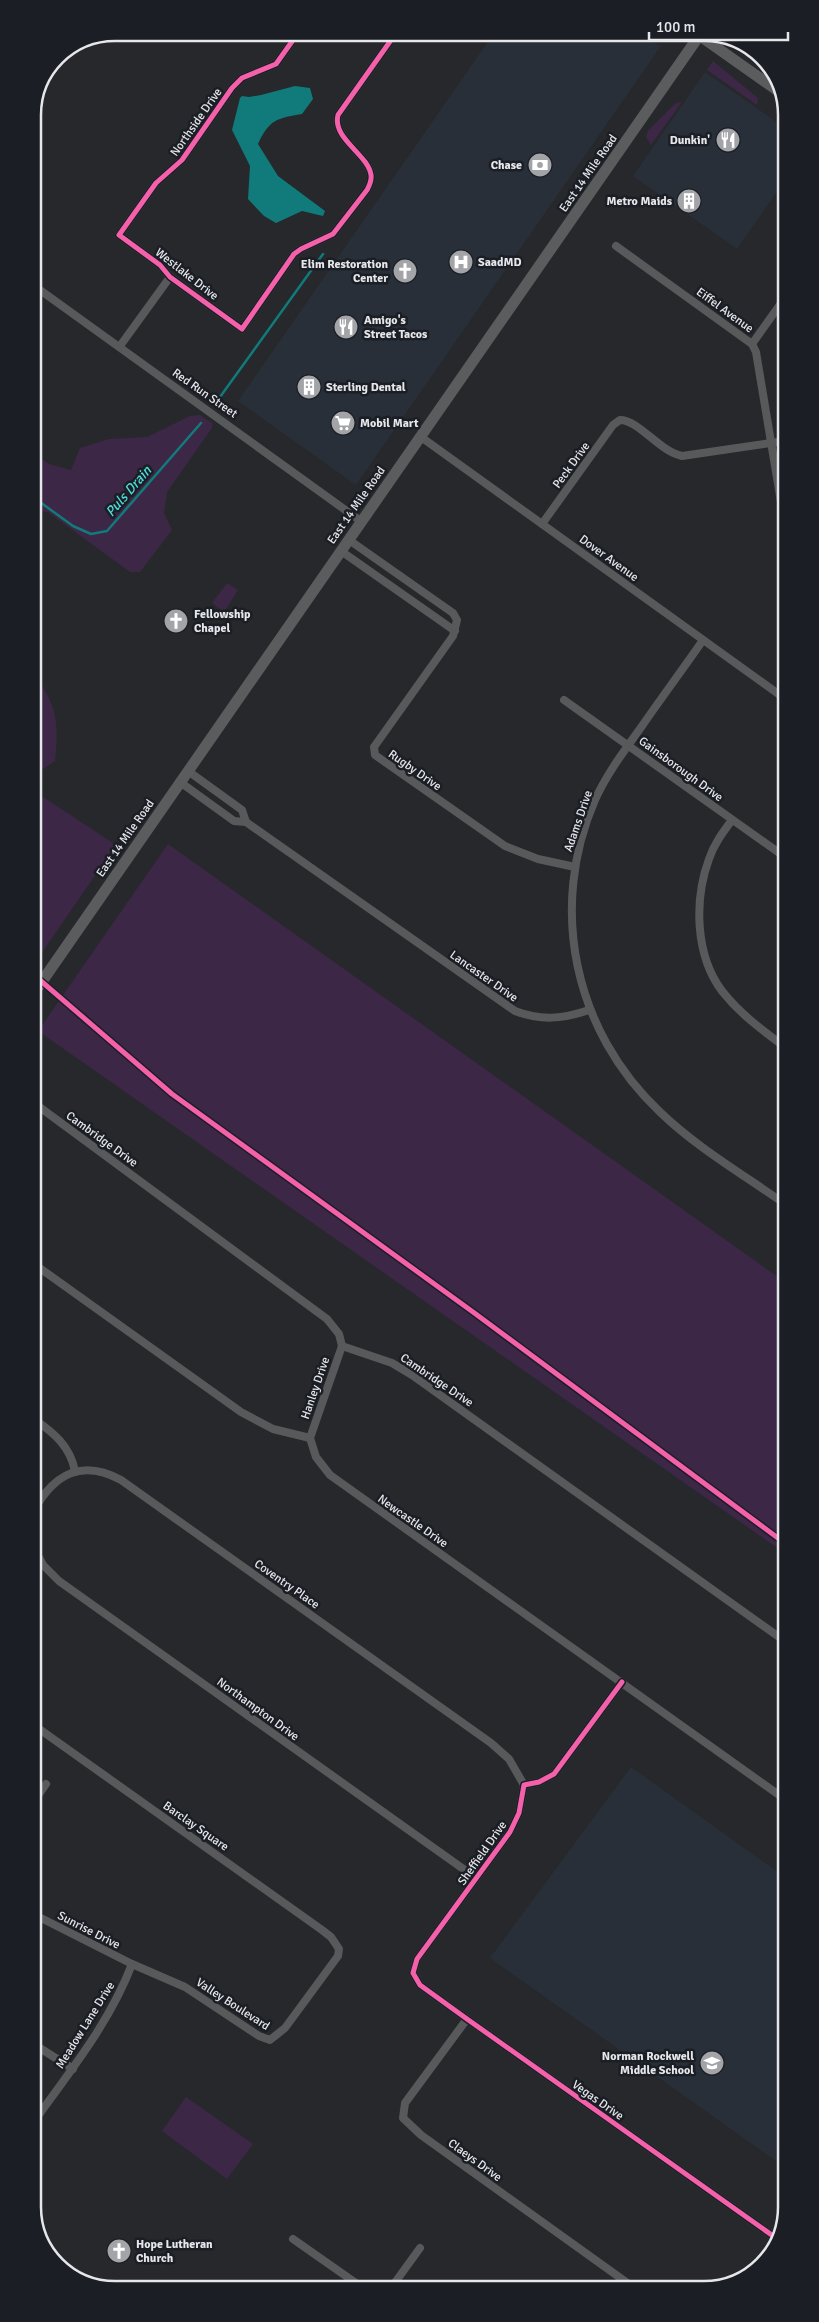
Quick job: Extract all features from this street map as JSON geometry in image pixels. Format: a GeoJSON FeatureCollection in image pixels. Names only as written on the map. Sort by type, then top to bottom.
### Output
{"type":"FeatureCollection","features":[{"type":"Feature","properties":{"kind":"main road","name":"East 14 Mile Road"},"geometry":{"type":"LineString","coordinates":[[41,983],[694,41]]}},
{"type":"Feature","properties":{"kind":"main road"},"geometry":{"type":"LineString","coordinates":[[709,41],[771,86]]}},
{"type":"Feature","properties":{"kind":"street","name":"Northside Drive"},"geometry":{"type":"LineString","coordinates":[[119,235],[156,184],[182,160],[232,88],[242,78],[276,64],[292,41]]}},
{"type":"Feature","properties":{"kind":"street","name":"Westlake Drive"},"geometry":{"type":"LineString","coordinates":[[119,235],[160,265],[170,277],[242,329],[294,254],[333,234],[367,190],[371,176],[369,171],[340,130],[337,121],[338,115],[390,41]]}},
{"type":"Feature","properties":{"kind":"street","name":"Eiffel Avenue"},"geometry":{"type":"LineString","coordinates":[[616,246],[752,344],[756,352],[778,484]]}},
{"type":"Feature","properties":{"kind":"street","name":"Westlake Drive"},"geometry":{"type":"LineString","coordinates":[[120,346],[170,277]]}},
{"type":"Feature","properties":{"kind":"street","name":"Red Run Street"},"geometry":{"type":"LineString","coordinates":[[41,291],[362,522]]}},
{"type":"Feature","properties":{"kind":"street"},"geometry":{"type":"LineString","coordinates":[[752,344],[778,307]]}},
{"type":"Feature","properties":{"kind":"street","name":"Peck Drive"},"geometry":{"type":"LineString","coordinates":[[542,524],[613,425],[620,420],[629,422],[670,452],[682,456],[771,443]]}},
{"type":"Feature","properties":{"kind":"street","name":"Dover Avenue"},"geometry":{"type":"LineString","coordinates":[[421,437],[778,694]]}},
{"type":"Feature","properties":{"kind":"street"},"geometry":{"type":"LineString","coordinates":[[771,443],[778,442]]}},
{"type":"Feature","properties":{"kind":"street"},"geometry":{"type":"LineString","coordinates":[[341,551],[455,631],[457,620],[453,613],[349,540]]}},
{"type":"Feature","properties":{"kind":"street","name":"Rugby Drive"},"geometry":{"type":"LineString","coordinates":[[455,631],[376,743],[374,747],[375,755],[505,846],[538,859],[575,867]]}},
{"type":"Feature","properties":{"kind":"street","name":"Adams Drive"},"geometry":{"type":"LineString","coordinates":[[589,1010],[577,968],[573,942],[572,893],[581,841],[596,799],[628,745],[703,640]]}},
{"type":"Feature","properties":{"kind":"street","name":"Gainsborough Drive"},"geometry":{"type":"LineString","coordinates":[[564,700],[778,852]]}},
{"type":"Feature","properties":{"kind":"street","name":"Lancaster Drive"},"geometry":{"type":"LineString","coordinates":[[188,771],[242,810],[246,822]]}},
{"type":"Feature","properties":{"kind":"street","name":"Lancaster Drive"},"geometry":{"type":"LineString","coordinates":[[180,782],[234,821],[246,822],[515,1011],[528,1016],[555,1019],[589,1010]]}},
{"type":"Feature","properties":{"kind":"street"},"geometry":{"type":"LineString","coordinates":[[732,820],[715,845],[704,879],[699,924],[702,943],[714,979],[722,991],[753,1024],[778,1042]]}},
{"type":"Feature","properties":{"kind":"street"},"geometry":{"type":"LineString","coordinates":[[589,1010],[614,1059],[638,1090],[660,1113],[778,1199]]}},
{"type":"Feature","properties":{"kind":"street","name":"Cambridge Drive"},"geometry":{"type":"LineString","coordinates":[[41,1108],[328,1319],[339,1334],[342,1346],[392,1363],[412,1375],[778,1636]]}},
{"type":"Feature","properties":{"kind":"street"},"geometry":{"type":"LineString","coordinates":[[41,1269],[241,1412],[273,1429],[310,1438]]}},
{"type":"Feature","properties":{"kind":"street","name":"Hanley Drive"},"geometry":{"type":"LineString","coordinates":[[310,1438],[342,1346]]}},
{"type":"Feature","properties":{"kind":"street"},"geometry":{"type":"LineString","coordinates":[[41,1424],[65,1445],[75,1470],[56,1481],[41,1501]]}},
{"type":"Feature","properties":{"kind":"street","name":"Newcastle Drive"},"geometry":{"type":"LineString","coordinates":[[310,1438],[316,1457],[330,1475],[778,1794]]}},
{"type":"Feature","properties":{"kind":"street","name":"Coventry Place"},"geometry":{"type":"LineString","coordinates":[[75,1470],[97,1471],[121,1480],[491,1742],[509,1759],[524,1785]]}},
{"type":"Feature","properties":{"kind":"street","name":"Northampton Drive"},"geometry":{"type":"LineString","coordinates":[[41,1562],[59,1580],[476,1878]]}},
{"type":"Feature","properties":{"kind":"street"},"geometry":{"type":"LineString","coordinates":[[524,1785],[539,1782],[554,1774],[622,1682]]}},
{"type":"Feature","properties":{"kind":"street","name":"Barclay Square"},"geometry":{"type":"LineString","coordinates":[[41,1730],[322,1930],[331,1937],[339,1949]]}},
{"type":"Feature","properties":{"kind":"street"},"geometry":{"type":"LineString","coordinates":[[41,1791],[46,1784]]}},
{"type":"Feature","properties":{"kind":"street","name":"Sheffield Drive"},"geometry":{"type":"LineString","coordinates":[[413,1973],[417,1959],[515,1822],[519,1813],[524,1785]]}},
{"type":"Feature","properties":{"kind":"street","name":"Sunrise Drive"},"geometry":{"type":"LineString","coordinates":[[41,1918],[132,1964]]}},
{"type":"Feature","properties":{"kind":"street","name":"Valley Boulevard"},"geometry":{"type":"LineString","coordinates":[[132,1964],[185,1987],[236,2018],[259,2036],[270,2040],[278,2036],[285,2028],[338,1956],[339,1949]]}},
{"type":"Feature","properties":{"kind":"street","name":"Meadow Lane Drive"},"geometry":{"type":"LineString","coordinates":[[41,2112],[73,2069],[117,1999],[132,1964]]}},
{"type":"Feature","properties":{"kind":"street","name":"Vegas Drive"},"geometry":{"type":"LineString","coordinates":[[413,1973],[420,1985],[772,2235]]}},
{"type":"Feature","properties":{"kind":"street","name":"Claeys Drive"},"geometry":{"type":"LineString","coordinates":[[467,2019],[405,2103],[403,2118],[421,2135],[626,2281]]}},
{"type":"Feature","properties":{"kind":"street"},"geometry":{"type":"LineString","coordinates":[[41,2049],[73,2069]]}},
{"type":"Feature","properties":{"kind":"street"},"geometry":{"type":"LineString","coordinates":[[293,2239],[353,2281]]}},
{"type":"Feature","properties":{"kind":"street"},"geometry":{"type":"LineString","coordinates":[[397,2281],[420,2248]]}},
{"type":"Feature","properties":{"kind":"shaded area"},"geometry":{"type":"Polygon","coordinates":[[[488,41],[651,41],[661,46],[356,485],[238,401],[488,41]]]}},
{"type":"Feature","properties":{"kind":"shaded area"},"geometry":{"type":"Polygon","coordinates":[[[713,61],[758,98],[757,105],[707,70],[713,61]]]}},
{"type":"Feature","properties":{"kind":"shaded area"},"geometry":{"type":"Polygon","coordinates":[[[705,72],[778,123],[778,191],[737,249],[633,176],[705,72]]]}},
{"type":"Feature","properties":{"kind":"shaded area"},"geometry":{"type":"Polygon","coordinates":[[[682,102],[651,145],[646,137],[648,131],[676,103],[682,102]]]}},
{"type":"Feature","properties":{"kind":"shaded area"},"geometry":{"type":"Polygon","coordinates":[[[200,415],[212,423],[212,428],[167,492],[164,513],[172,530],[140,572],[130,572],[48,512],[41,511],[41,458],[49,464],[71,470],[80,448],[109,439],[147,437],[190,416],[200,415]]]}},
{"type":"Feature","properties":{"kind":"shaded area"},"geometry":{"type":"Polygon","coordinates":[[[227,583],[238,590],[224,612],[212,603],[227,583]]]}},
{"type":"Feature","properties":{"kind":"shaded area"},"geometry":{"type":"Polygon","coordinates":[[[41,684],[52,704],[55,714],[57,735],[55,761],[41,770],[41,684]]]}},
{"type":"Feature","properties":{"kind":"shaded area"},"geometry":{"type":"Polygon","coordinates":[[[41,796],[116,845],[41,954],[41,796]]]}},
{"type":"Feature","properties":{"kind":"shaded area"},"geometry":{"type":"Polygon","coordinates":[[[168,844],[778,1277],[778,1548],[41,1033],[41,1027],[168,844]]]}},
{"type":"Feature","properties":{"kind":"shaded area","name":"Norman Rockwell Middle School"},"geometry":{"type":"Polygon","coordinates":[[[631,1767],[778,1872],[778,2162],[490,1958],[631,1767]]]}},
{"type":"Feature","properties":{"kind":"shaded area"},"geometry":{"type":"Polygon","coordinates":[[[186,2097],[253,2144],[227,2179],[162,2131],[186,2097]]]}},
{"type":"Feature","properties":{"kind":"water"},"geometry":{"type":"Polygon","coordinates":[[[295,86],[310,88],[313,99],[302,114],[280,119],[270,125],[258,144],[278,176],[325,211],[323,216],[302,211],[276,223],[264,216],[248,199],[250,166],[232,130],[242,96],[261,95],[295,86]]]}},
{"type":"Feature","properties":{"kind":"waterway","name":"Puls Drain"},"geometry":{"type":"LineString","coordinates":[[220,397],[323,254]]}},
{"type":"Feature","properties":{"kind":"waterway","name":"Puls Drain"},"geometry":{"type":"LineString","coordinates":[[41,503],[73,526],[91,534],[107,531],[201,423]]}},
{"type":"Feature","properties":{"kind":"cycle path"},"geometry":{"type":"LineString","coordinates":[[292,41],[276,64],[242,78],[232,88],[182,160],[156,183],[119,235],[160,265],[170,277],[242,329],[294,254],[333,234],[367,190],[371,179],[368,167],[340,132],[338,115],[390,41]]}},
{"type":"Feature","properties":{"kind":"cycle path"},"geometry":{"type":"LineString","coordinates":[[41,981],[172,1094],[473,1312],[778,1538]]}},
{"type":"Feature","properties":{"kind":"cycle path"},"geometry":{"type":"LineString","coordinates":[[622,1682],[554,1774],[539,1782],[524,1785],[519,1813],[510,1832],[417,1959],[413,1973],[420,1985],[772,2235]]}},
{"type":"Feature","properties":{"kind":"place","name":"Dunkin'"},"geometry":{"type":"Point","coordinates":[728,140]}},
{"type":"Feature","properties":{"kind":"place","name":"Chase"},"geometry":{"type":"Point","coordinates":[540,165]}},
{"type":"Feature","properties":{"kind":"place","name":"Metro Maids"},"geometry":{"type":"Point","coordinates":[689,201]}},
{"type":"Feature","properties":{"kind":"place","name":"SaadMD"},"geometry":{"type":"Point","coordinates":[461,262]}},
{"type":"Feature","properties":{"kind":"place","name":"Elim Restoration Center"},"geometry":{"type":"Point","coordinates":[405,271]}},
{"type":"Feature","properties":{"kind":"place","name":"Amigo's Street Tacos"},"geometry":{"type":"Point","coordinates":[346,327]}},
{"type":"Feature","properties":{"kind":"place","name":"Sterling Dental"},"geometry":{"type":"Point","coordinates":[309,387]}},
{"type":"Feature","properties":{"kind":"place","name":"Mobil Mart"},"geometry":{"type":"Point","coordinates":[343,423]}},
{"type":"Feature","properties":{"kind":"place","name":"Fellowship Chapel"},"geometry":{"type":"Point","coordinates":[176,621]}},
{"type":"Feature","properties":{"kind":"place","name":"Norman Rockwell Middle School"},"geometry":{"type":"Point","coordinates":[712,2063]}},
{"type":"Feature","properties":{"kind":"place","name":"Hope Lutheran Church"},"geometry":{"type":"Point","coordinates":[119,2251]}}]}
